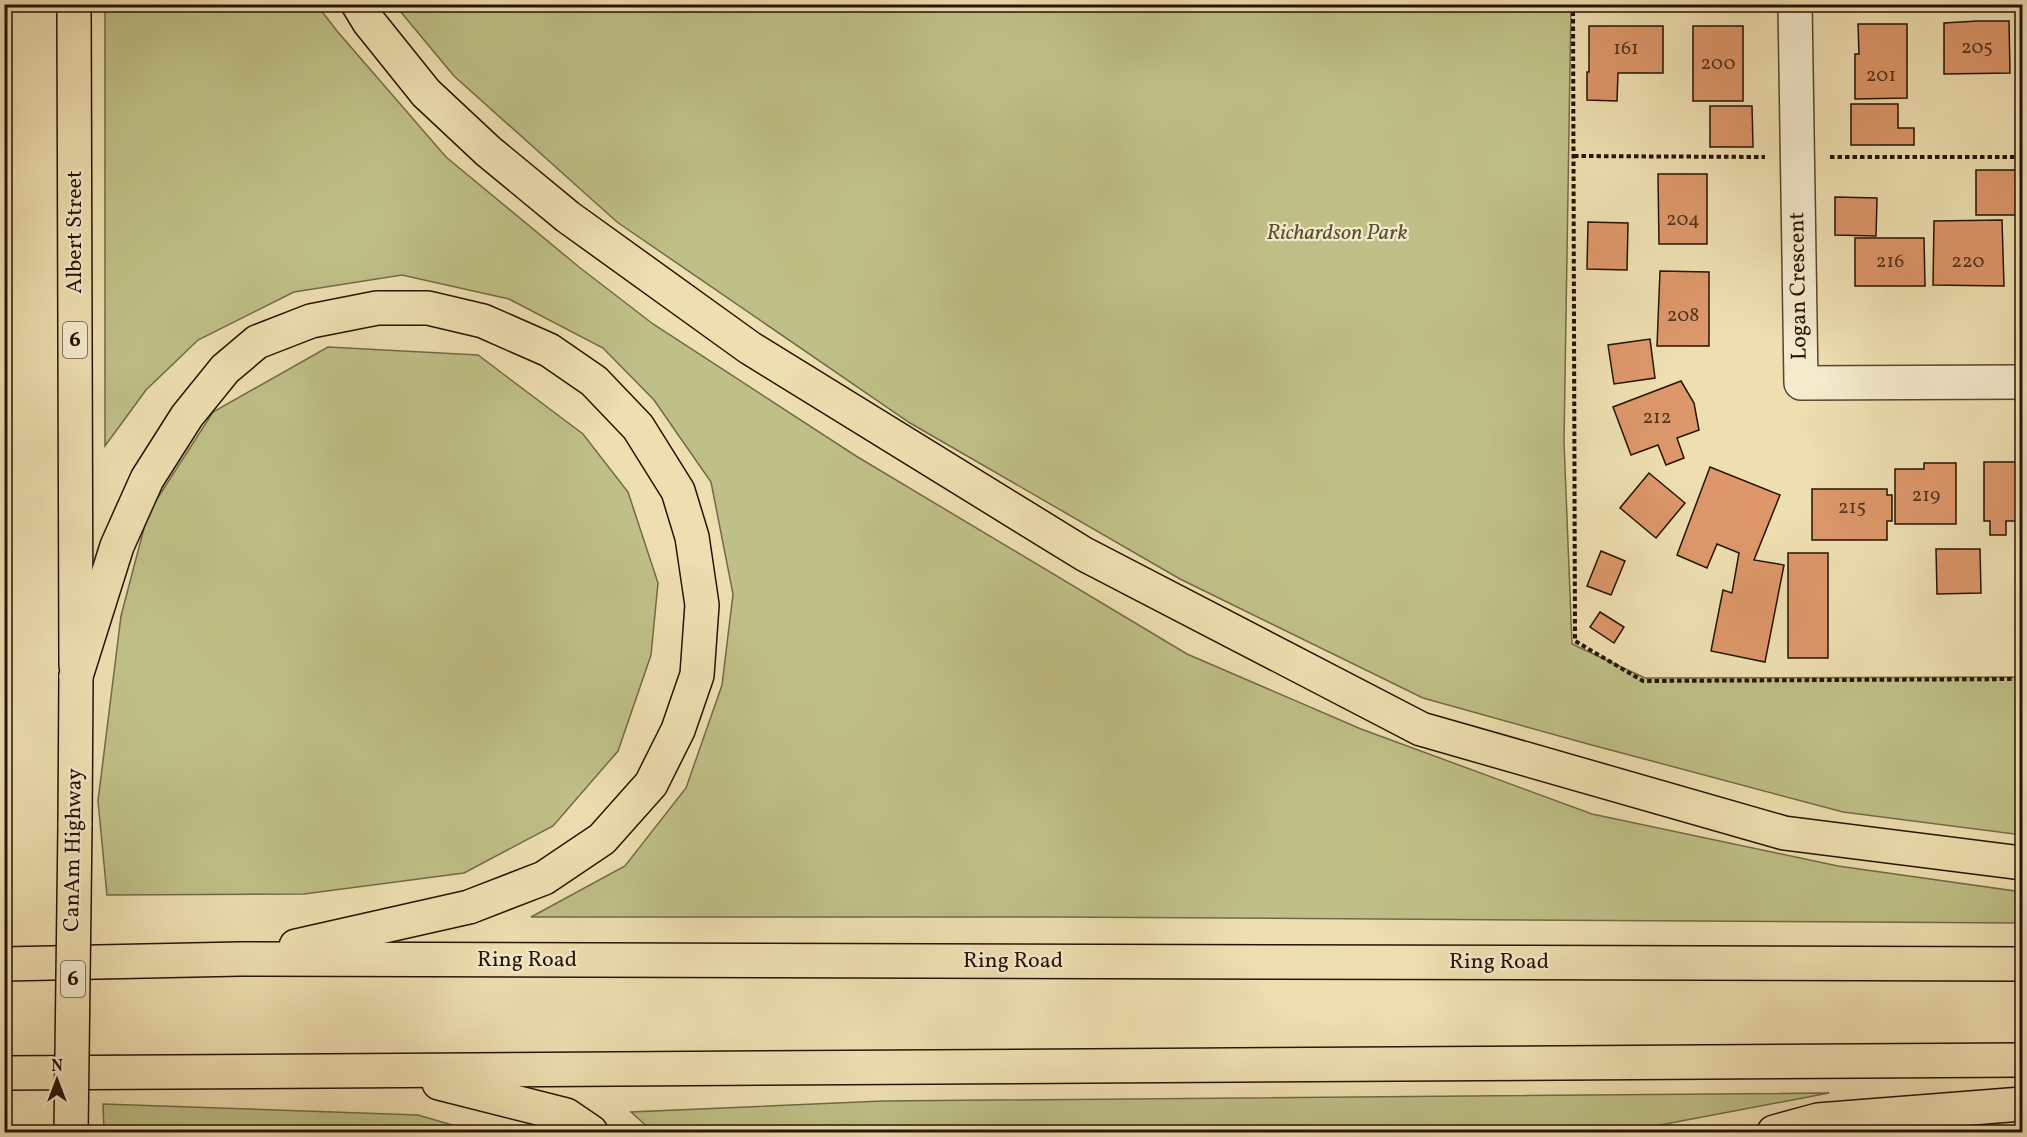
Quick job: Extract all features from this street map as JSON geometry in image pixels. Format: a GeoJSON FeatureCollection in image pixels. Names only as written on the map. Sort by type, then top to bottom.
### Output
{"type":"FeatureCollection","features":[{"type":"Feature","properties":{"kind":"main road","name":"Albert Street"},"geometry":{"type":"LineString","coordinates":[[74,4],[76,676]]}},
{"type":"Feature","properties":{"kind":"main road"},"geometry":{"type":"LineString","coordinates":[[358,4],[369,22],[426,93],[488,151],[568,217],[750,348],[1084,554],[1421,729],[1784,833],[2022,863]]}},
{"type":"Feature","properties":{"kind":"main road"},"geometry":{"type":"LineString","coordinates":[[76,676],[117,546],[147,479],[188,416],[225,369],[257,342],[310,321],[376,308],[428,308],[483,321],[549,350],[594,381],[638,427],[678,490],[692,537],[702,605],[697,675],[678,730],[651,784],[602,839],[544,878],[469,907],[240,959]]}},
{"type":"Feature","properties":{"kind":"main road","name":"CanAm Highway"},"geometry":{"type":"LineString","coordinates":[[71,1132],[76,676]]}},
{"type":"Feature","properties":{"kind":"main road","name":"Ring Road"},"geometry":{"type":"LineString","coordinates":[[4,964],[240,959],[2022,964]]}},
{"type":"Feature","properties":{"kind":"main road"},"geometry":{"type":"LineString","coordinates":[[4,1074],[2022,1060]]}},
{"type":"Feature","properties":{"kind":"main road"},"geometry":{"type":"LineString","coordinates":[[393,1071],[566,1115],[591,1132]]}},
{"type":"Feature","properties":{"kind":"main road"},"geometry":{"type":"LineString","coordinates":[[1774,1132],[1818,1120],[2022,1104]]}},
{"type":"Feature","properties":{"kind":"street","name":"Logan Crescent"},"geometry":{"type":"LineString","coordinates":[[1795,4],[1801,383],[2022,382]]}},
{"type":"Feature","properties":{"kind":"path"},"geometry":{"type":"LineString","coordinates":[[1573,4],[1575,641],[1643,681],[2022,679]]}},
{"type":"Feature","properties":{"kind":"green space"},"geometry":{"type":"Polygon","coordinates":[[[105,5],[317,5],[446,157],[579,267],[653,324],[856,456],[1187,654],[1361,729],[1592,814],[1838,866],[2022,892],[2022,923],[1054,917],[531,917],[625,866],[686,788],[722,685],[733,594],[711,482],[654,400],[603,348],[509,299],[402,275],[294,292],[198,340],[146,390],[105,446],[105,5]]]}},
{"type":"Feature","properties":{"kind":"green space","name":"Richardson Park"},"geometry":{"type":"Polygon","coordinates":[[[395,5],[1571,5],[1564,442],[1572,644],[1645,678],[2022,677],[2022,835],[1843,812],[1423,698],[1180,579],[910,423],[617,222],[454,76],[395,5]]]}},
{"type":"Feature","properties":{"kind":"green space"},"geometry":{"type":"Polygon","coordinates":[[[328,347],[478,355],[583,434],[628,492],[658,583],[651,655],[618,751],[553,826],[464,873],[304,894],[107,895],[98,801],[121,616],[148,513],[213,412],[328,347]]]}},
{"type":"Feature","properties":{"kind":"green space"},"geometry":{"type":"Polygon","coordinates":[[[1829,1093],[1655,1126],[1637,1132],[653,1132],[631,1112],[883,1101],[1829,1093]]]}},
{"type":"Feature","properties":{"kind":"green space"},"geometry":{"type":"Polygon","coordinates":[[[103,1104],[418,1115],[476,1132],[104,1132],[103,1104]]]}},
{"type":"Feature","properties":{"kind":"building"},"geometry":{"type":"Polygon","coordinates":[[[2009,21],[2010,73],[1944,74],[1944,23],[2009,21]]]}},
{"type":"Feature","properties":{"kind":"building"},"geometry":{"type":"Polygon","coordinates":[[[1858,24],[1907,24],[1907,98],[1855,99],[1855,54],[1859,54],[1858,24]]]}},
{"type":"Feature","properties":{"kind":"building"},"geometry":{"type":"Polygon","coordinates":[[[2019,24],[2022,24],[2022,85],[2019,85],[2019,24]]]}},
{"type":"Feature","properties":{"kind":"building"},"geometry":{"type":"Polygon","coordinates":[[[1589,26],[1663,26],[1663,73],[1618,73],[1617,101],[1587,100],[1589,26]]]}},
{"type":"Feature","properties":{"kind":"building"},"geometry":{"type":"Polygon","coordinates":[[[1693,26],[1743,26],[1743,101],[1693,101],[1693,26]]]}},
{"type":"Feature","properties":{"kind":"building"},"geometry":{"type":"Polygon","coordinates":[[[1851,104],[1898,104],[1898,128],[1914,128],[1914,145],[1851,145],[1851,104]]]}},
{"type":"Feature","properties":{"kind":"building"},"geometry":{"type":"Polygon","coordinates":[[[1710,106],[1752,106],[1753,147],[1710,147],[1710,106]]]}},
{"type":"Feature","properties":{"kind":"building"},"geometry":{"type":"Polygon","coordinates":[[[2017,167],[2022,167],[2022,234],[2018,234],[2017,167]]]}},
{"type":"Feature","properties":{"kind":"building"},"geometry":{"type":"Polygon","coordinates":[[[1976,170],[2016,170],[2016,215],[1976,215],[1976,170]]]}},
{"type":"Feature","properties":{"kind":"building"},"geometry":{"type":"Polygon","coordinates":[[[1658,174],[1707,174],[1707,244],[1659,244],[1658,174]]]}},
{"type":"Feature","properties":{"kind":"building"},"geometry":{"type":"Polygon","coordinates":[[[1835,197],[1877,198],[1876,236],[1835,235],[1835,197]]]}},
{"type":"Feature","properties":{"kind":"building"},"geometry":{"type":"Polygon","coordinates":[[[2002,220],[2004,286],[1933,285],[1934,221],[2002,220]]]}},
{"type":"Feature","properties":{"kind":"building"},"geometry":{"type":"Polygon","coordinates":[[[1588,222],[1628,223],[1627,270],[1587,269],[1588,222]]]}},
{"type":"Feature","properties":{"kind":"building"},"geometry":{"type":"Polygon","coordinates":[[[1855,238],[1924,238],[1925,286],[1855,286],[1855,238]]]}},
{"type":"Feature","properties":{"kind":"building"},"geometry":{"type":"Polygon","coordinates":[[[1660,271],[1709,272],[1709,346],[1657,346],[1660,271]]]}},
{"type":"Feature","properties":{"kind":"building"},"geometry":{"type":"Polygon","coordinates":[[[1650,339],[1655,378],[1614,384],[1608,345],[1650,339]]]}},
{"type":"Feature","properties":{"kind":"building"},"geometry":{"type":"Polygon","coordinates":[[[1681,381],[1694,403],[1699,430],[1677,438],[1684,458],[1666,465],[1658,445],[1631,455],[1613,407],[1681,381]]]}},
{"type":"Feature","properties":{"kind":"building"},"geometry":{"type":"Polygon","coordinates":[[[1984,462],[2022,462],[2022,521],[2006,521],[2006,535],[1990,535],[1990,521],[1984,521],[1984,462]]]}},
{"type":"Feature","properties":{"kind":"building"},"geometry":{"type":"Polygon","coordinates":[[[1924,463],[1956,463],[1956,524],[1895,524],[1895,469],[1924,469],[1924,463]]]}},
{"type":"Feature","properties":{"kind":"building"},"geometry":{"type":"Polygon","coordinates":[[[1710,467],[1780,495],[1754,560],[1784,565],[1765,662],[1711,651],[1723,590],[1732,593],[1739,553],[1717,544],[1707,568],[1677,555],[1710,467]]]}},
{"type":"Feature","properties":{"kind":"building"},"geometry":{"type":"Polygon","coordinates":[[[1649,473],[1685,503],[1656,538],[1620,508],[1649,473]]]}},
{"type":"Feature","properties":{"kind":"building"},"geometry":{"type":"Polygon","coordinates":[[[1812,489],[1887,489],[1887,495],[1892,495],[1892,521],[1887,521],[1887,540],[1812,540],[1812,489]]]}},
{"type":"Feature","properties":{"kind":"building"},"geometry":{"type":"Polygon","coordinates":[[[1936,549],[1980,549],[1981,593],[1937,594],[1936,549]]]}},
{"type":"Feature","properties":{"kind":"building"},"geometry":{"type":"Polygon","coordinates":[[[1601,551],[1625,561],[1611,595],[1587,586],[1601,551]]]}},
{"type":"Feature","properties":{"kind":"building"},"geometry":{"type":"Polygon","coordinates":[[[1788,553],[1828,553],[1828,658],[1788,658],[1788,553]]]}},
{"type":"Feature","properties":{"kind":"building"},"geometry":{"type":"Polygon","coordinates":[[[1600,612],[1624,627],[1614,643],[1590,627],[1600,612]]]}}]}
